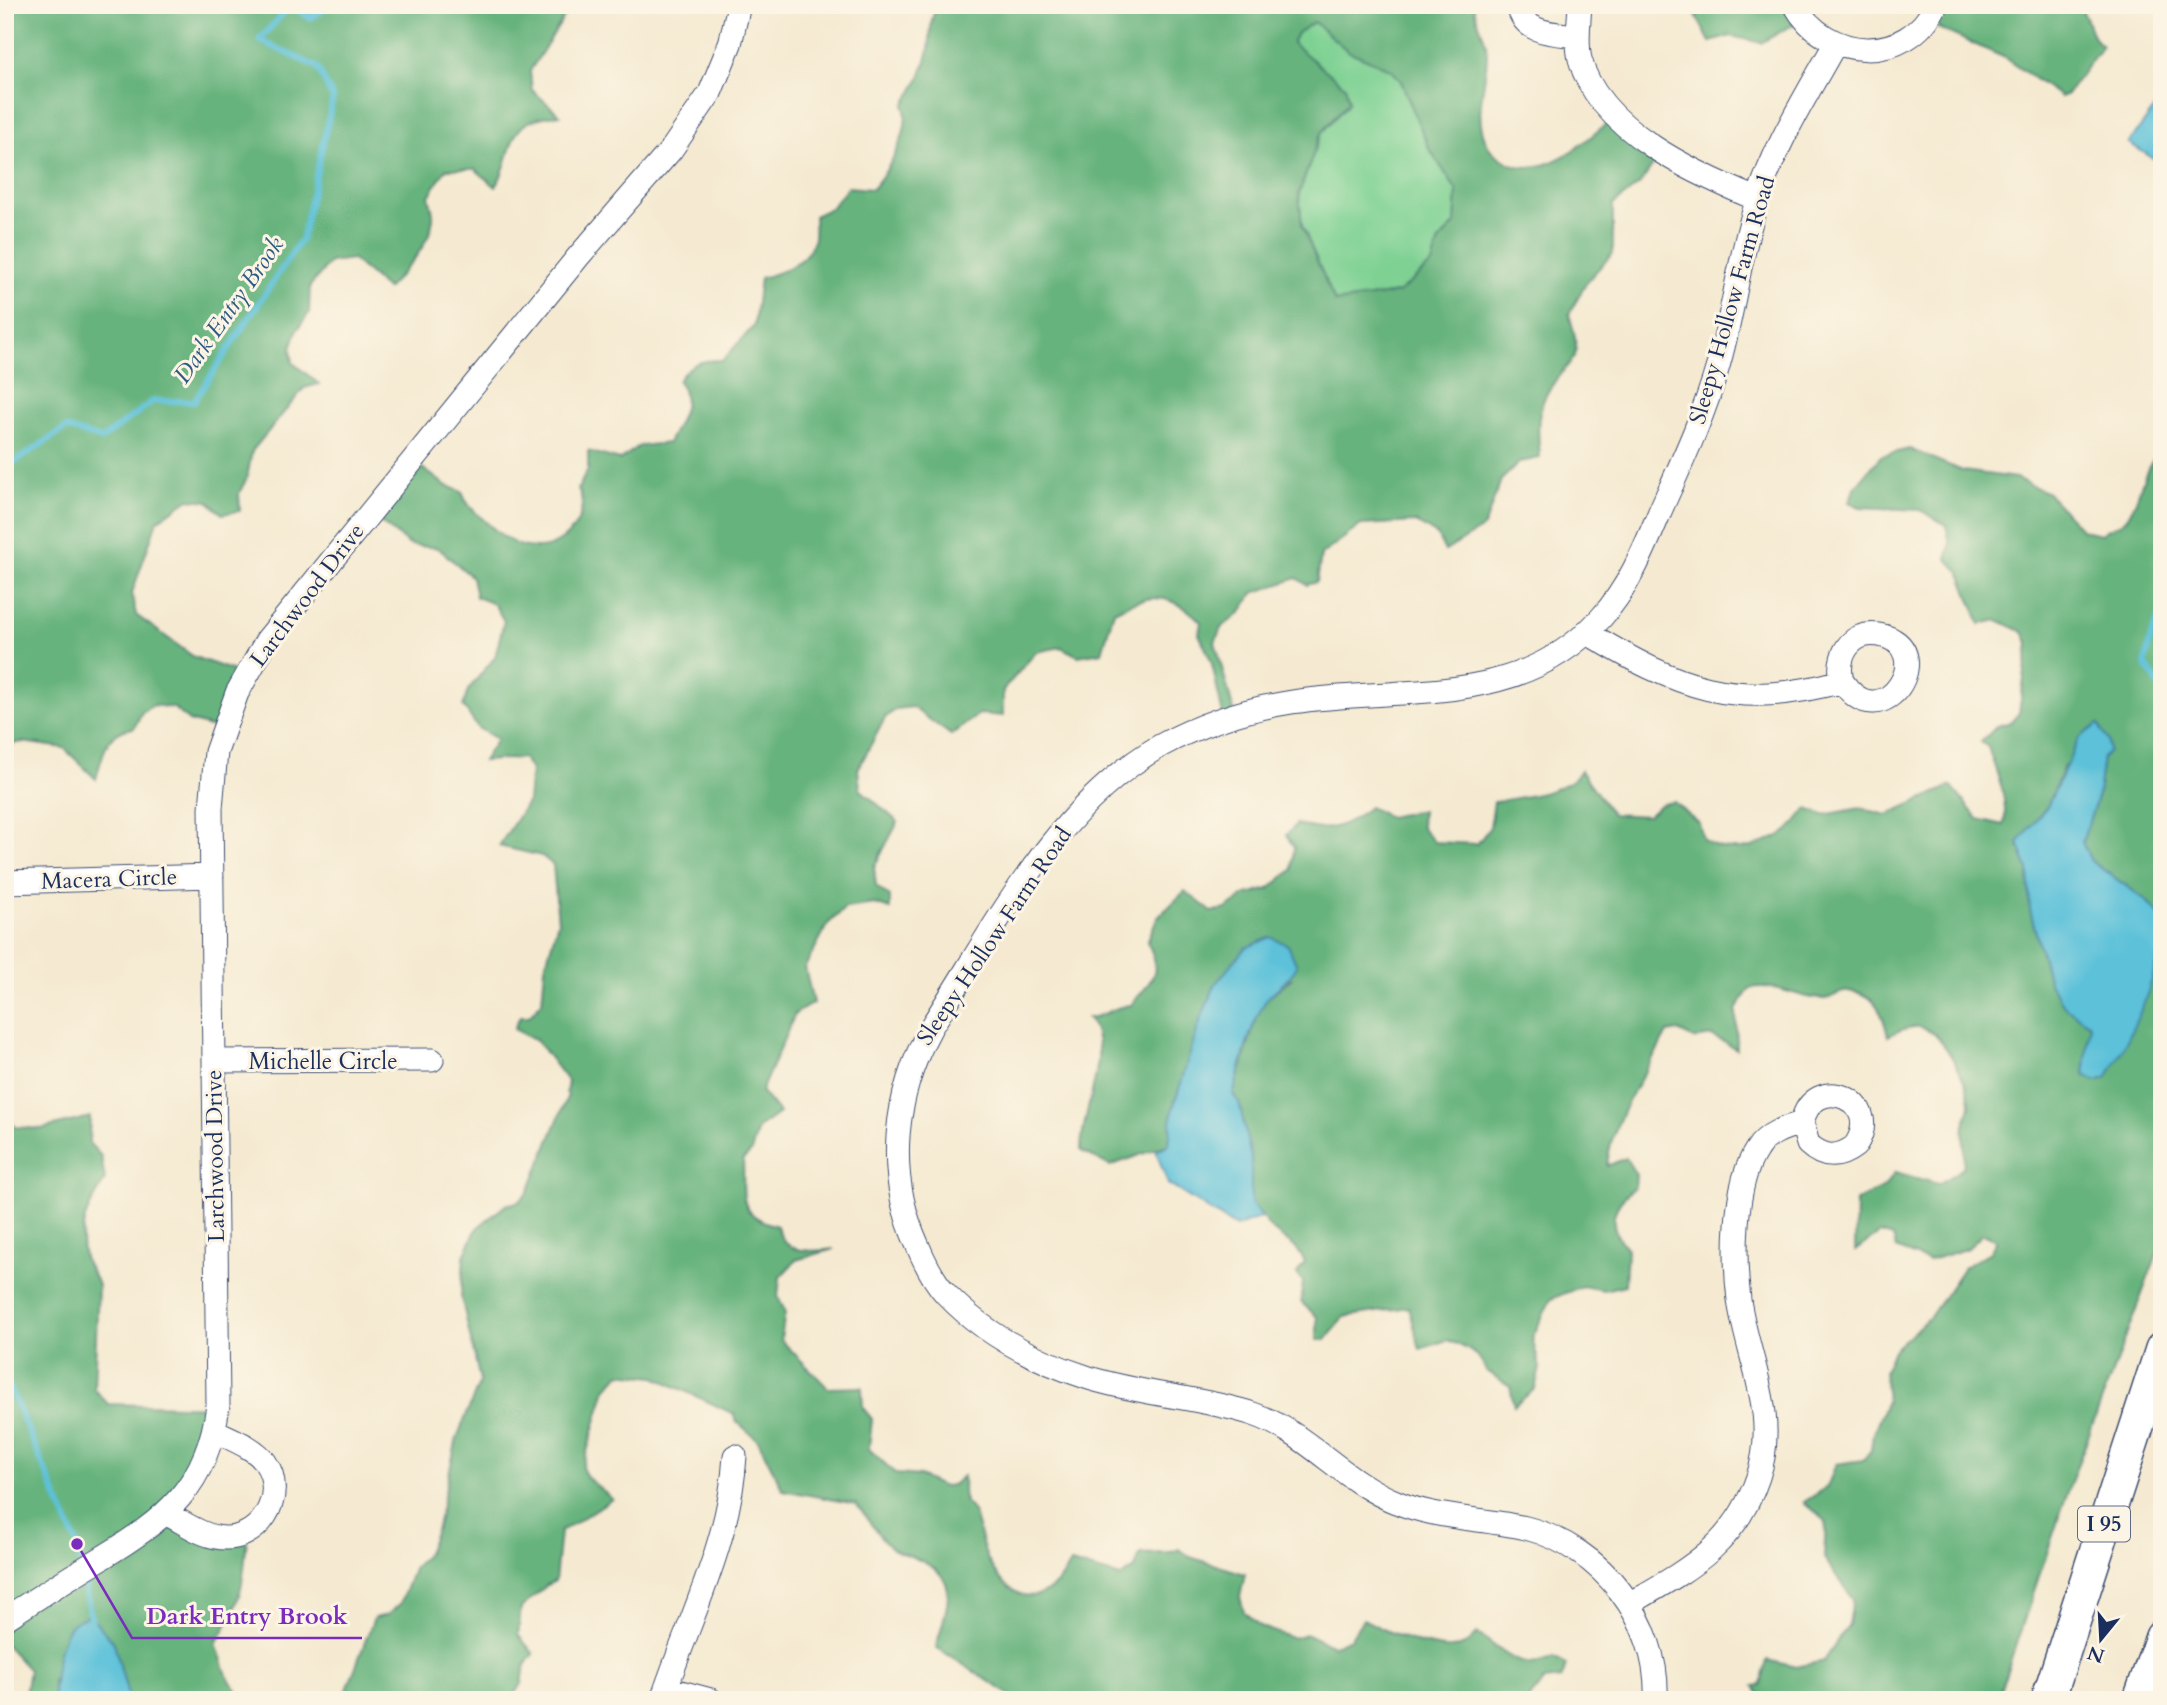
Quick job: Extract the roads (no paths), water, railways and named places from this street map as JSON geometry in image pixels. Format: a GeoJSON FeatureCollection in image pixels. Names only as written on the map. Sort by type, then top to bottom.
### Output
{"type":"FeatureCollection","features":[{"type":"Feature","properties":{"kind":"highway","name":"I 95"},"geometry":{"type":"LineString","coordinates":[[2048,1700],[2162,1349]]}},
{"type":"Feature","properties":{"kind":"highway"},"geometry":{"type":"LineString","coordinates":[[2140,1700],[2162,1637]]}},
{"type":"Feature","properties":{"kind":"street","name":"Larchwood Drive"},"geometry":{"type":"LineString","coordinates":[[5,1619],[141,1535],[167,1514],[183,1497],[195,1477],[215,1431],[218,1405],[211,808],[216,752],[237,693],[267,640],[578,257],[671,150],[710,93],[730,44],[739,5]]}},
{"type":"Feature","properties":{"kind":"street"},"geometry":{"type":"LineString","coordinates":[[1518,5],[1522,19],[1540,32],[1578,36]]}},
{"type":"Feature","properties":{"kind":"street"},"geometry":{"type":"LineString","coordinates":[[1580,5],[1578,36],[1584,72],[1601,101],[1613,115],[1689,168],[1757,199]]}},
{"type":"Feature","properties":{"kind":"street"},"geometry":{"type":"LineString","coordinates":[[1795,5],[1817,34],[1835,44],[1863,50],[1892,46],[1924,24],[1936,5]]}},
{"type":"Feature","properties":{"kind":"street","name":"Sleepy Hollow Farm Road"},"geometry":{"type":"LineString","coordinates":[[1656,1700],[1647,1640],[1629,1604],[1601,1570],[1579,1552],[1555,1538],[1528,1529],[1429,1512],[1397,1503],[1347,1476],[1285,1428],[1254,1415],[1090,1378],[1034,1357],[998,1337],[944,1292],[925,1261],[910,1228],[896,1158],[899,1118],[907,1081],[918,1051],[931,1027],[1055,839],[1120,773],[1159,747],[1199,726],[1291,702],[1432,692],[1502,680],[1550,658],[1586,632],[1616,599],[1638,562],[1706,404],[1720,363],[1757,199],[1774,157],[1835,44]]}},
{"type":"Feature","properties":{"kind":"street"},"geometry":{"type":"LineString","coordinates":[[1586,632],[1662,675],[1712,691],[1769,696],[1799,692],[1842,681]]}},
{"type":"Feature","properties":{"kind":"street","name":"Macera Circle"},"geometry":{"type":"LineString","coordinates":[[5,882],[212,876]]}},
{"type":"Feature","properties":{"kind":"street","name":"Michelle Circle"},"geometry":{"type":"LineString","coordinates":[[214,1061],[432,1060]]}},
{"type":"Feature","properties":{"kind":"street"},"geometry":{"type":"LineString","coordinates":[[1629,1604],[1698,1563],[1716,1547],[1735,1524],[1759,1476],[1764,1451],[1765,1415],[1763,1395],[1739,1300],[1738,1224],[1744,1179],[1756,1149],[1780,1129],[1802,1124]]}},
{"type":"Feature","properties":{"kind":"street"},"geometry":{"type":"LineString","coordinates":[[167,1514],[210,1535],[233,1538],[255,1528],[270,1509],[274,1493],[272,1477],[265,1462],[253,1450],[215,1431]]}},
{"type":"Feature","properties":{"kind":"street"},"geometry":{"type":"LineString","coordinates":[[711,1700],[664,1694],[704,1591],[733,1495],[735,1456]]}},
{"type":"Feature","properties":{"kind":"water"},"geometry":{"type":"Polygon","coordinates":[[[2162,104],[2162,164],[2129,143],[2157,105],[2162,104]]]}},
{"type":"Feature","properties":{"kind":"water"},"geometry":{"type":"Polygon","coordinates":[[[2098,724],[2108,740],[2109,751],[2103,757],[2098,795],[2082,842],[2091,861],[2146,900],[2162,918],[2157,960],[2145,1001],[2107,1078],[2096,1081],[2084,1075],[2090,1024],[2066,1008],[2050,985],[2030,910],[2028,869],[2018,843],[2048,805],[2079,738],[2098,724]]]}},
{"type":"Feature","properties":{"kind":"water"},"geometry":{"type":"Polygon","coordinates":[[[1271,937],[1288,945],[1297,966],[1259,1012],[1233,1095],[1239,1102],[1251,1158],[1251,1202],[1261,1217],[1236,1227],[1168,1184],[1156,1151],[1169,1144],[1172,1112],[1201,1018],[1216,983],[1245,948],[1271,937]]]}},
{"type":"Feature","properties":{"kind":"water"},"geometry":{"type":"Polygon","coordinates":[[[90,1615],[114,1643],[129,1700],[53,1700],[57,1661],[66,1632],[73,1623],[90,1615]]]}},
{"type":"Feature","properties":{"kind":"waterway","name":"Dark Entry Brook"},"geometry":{"type":"LineString","coordinates":[[5,465],[10,465],[66,428],[102,439],[153,401],[194,401],[302,238],[333,98],[317,67],[259,40],[291,5]]}},
{"type":"Feature","properties":{"kind":"waterway"},"geometry":{"type":"LineString","coordinates":[[291,6],[310,18],[331,5]]}},
{"type":"Feature","properties":{"kind":"waterway"},"geometry":{"type":"LineString","coordinates":[[2162,613],[2151,635],[2145,664],[2162,690]]}},
{"type":"Feature","properties":{"kind":"waterway","name":"Dark Entry Brook"},"geometry":{"type":"LineString","coordinates":[[5,1377],[77,1544],[81,1564]]}},
{"type":"Feature","properties":{"kind":"waterway","name":"Dark Entry Brook"},"geometry":{"type":"LineString","coordinates":[[83,1575],[92,1623]]}},
{"type":"Feature","properties":{"kind":"place","name":"Dark Entry Brook"},"geometry":{"type":"Point","coordinates":[77,1544]}}]}
